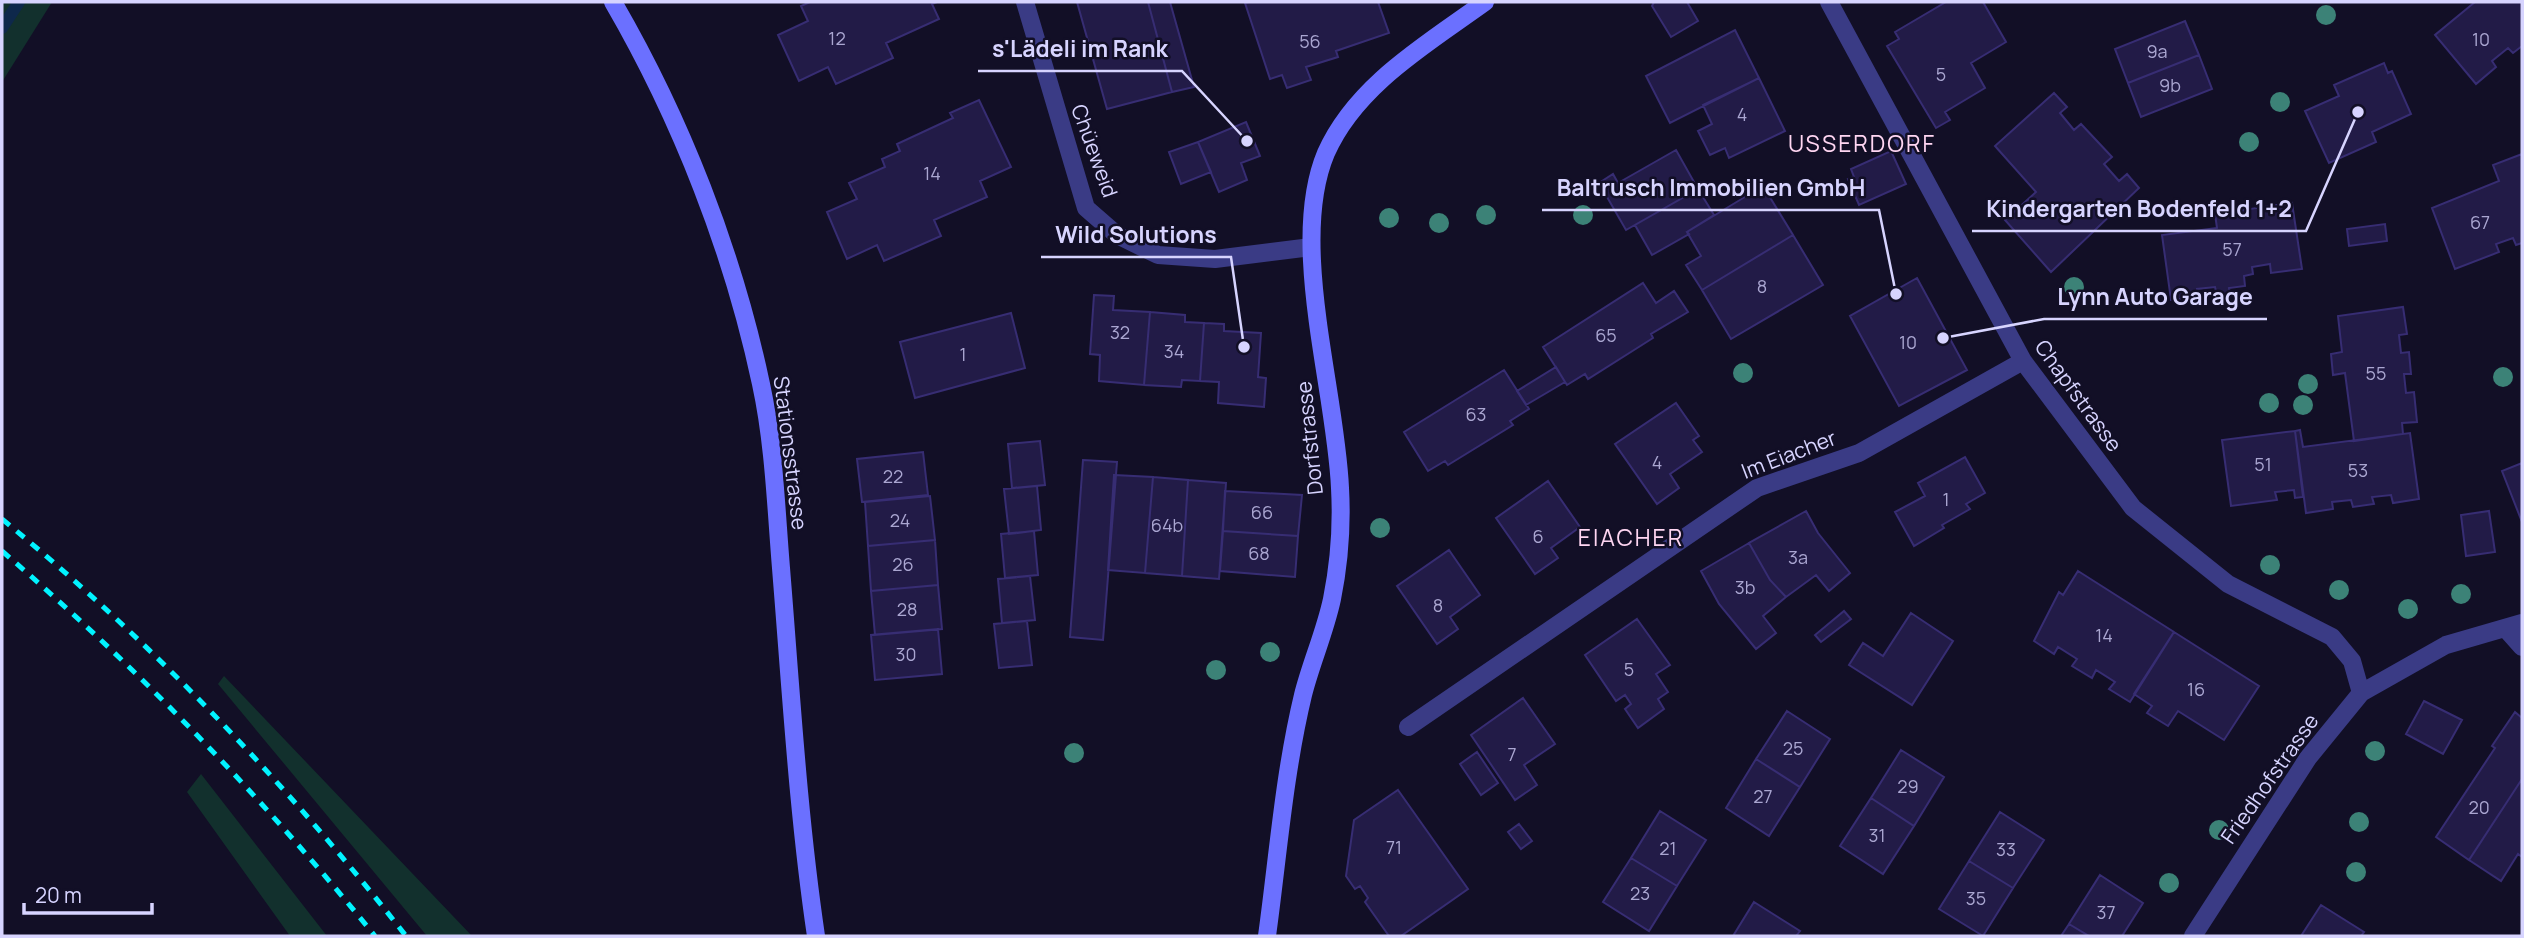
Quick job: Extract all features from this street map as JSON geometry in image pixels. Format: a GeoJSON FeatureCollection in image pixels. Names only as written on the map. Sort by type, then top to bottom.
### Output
{"type":"FeatureCollection","features":[{"type":"Feature","properties":{"kind":"street","name":"Stationsstrasse"},"geometry":{"type":"LineString","coordinates":[[613,2],[643,54],[713,213],[761,385],[775,497],[805,864],[816,936]]}},
{"type":"Feature","properties":{"kind":"street","name":"Chüeweid"},"geometry":{"type":"LineString","coordinates":[[1024,2],[1086,208],[1117,235],[1158,255],[1181,257],[1215,259],[1311,247]]}},
{"type":"Feature","properties":{"kind":"street","name":"Dorfstrasse"},"geometry":{"type":"LineString","coordinates":[[1267,936],[1293,747],[1304,694],[1332,598],[1339,545],[1340,488],[1311,247],[1315,187],[1327,152],[1348,115],[1393,69],[1485,2]]}},
{"type":"Feature","properties":{"kind":"street","name":"Chapfstrasse"},"geometry":{"type":"LineString","coordinates":[[1829,2],[2023,361],[2133,508],[2228,584],[2332,636],[2352,661],[2361,693]]}},
{"type":"Feature","properties":{"kind":"street","name":"Im Eiacher"},"geometry":{"type":"LineString","coordinates":[[1408,727],[1756,488],[1859,453],[2023,361]]}},
{"type":"Feature","properties":{"kind":"street","name":"Friedhofstrasse"},"geometry":{"type":"LineString","coordinates":[[2193,936],[2308,758],[2361,693],[2446,645],[2514,626]]}},
{"type":"Feature","properties":{"kind":"street"},"geometry":{"type":"LineString","coordinates":[[2514,626],[2522,647]]}},
{"type":"Feature","properties":{"kind":"green space"},"geometry":{"type":"Polygon","coordinates":[[[2,2],[52,2],[2,82],[2,2]]]}},
{"type":"Feature","properties":{"kind":"green space"},"geometry":{"type":"Polygon","coordinates":[[[224,676],[472,936],[427,936],[218,684],[224,676]]]}},
{"type":"Feature","properties":{"kind":"green space"},"geometry":{"type":"Polygon","coordinates":[[[201,774],[327,936],[290,936],[187,792],[201,774]]]}},
{"type":"Feature","properties":{"kind":"building"},"geometry":{"type":"Polygon","coordinates":[[[810,2],[937,2],[932,4],[939,19],[886,43],[893,58],[836,84],[828,67],[799,81],[778,35],[808,21],[801,6],[810,2]]]}},
{"type":"Feature","properties":{"kind":"building"},"geometry":{"type":"Polygon","coordinates":[[[1077,2],[1148,2],[1172,92],[1107,109],[1077,2]]]}},
{"type":"Feature","properties":{"kind":"building"},"geometry":{"type":"Polygon","coordinates":[[[1148,2],[1170,2],[1194,87],[1172,92],[1148,2]]]}},
{"type":"Feature","properties":{"kind":"building"},"geometry":{"type":"Polygon","coordinates":[[[1378,2],[1389,33],[1336,51],[1338,57],[1306,67],[1311,80],[1287,88],[1282,75],[1270,79],[1245,3],[1378,2]]]}},
{"type":"Feature","properties":{"kind":"building"},"geometry":{"type":"Polygon","coordinates":[[[1654,2],[1687,2],[1698,21],[1671,37],[1652,6],[1654,2]]]}},
{"type":"Feature","properties":{"kind":"building"},"geometry":{"type":"Polygon","coordinates":[[[1946,2],[1983,2],[2006,42],[1971,63],[1985,88],[1945,112],[1950,120],[1936,128],[1887,46],[1899,39],[1895,32],[1946,2]]]}},
{"type":"Feature","properties":{"kind":"building"},"geometry":{"type":"Polygon","coordinates":[[[2475,2],[2522,2],[2522,46],[2513,53],[2508,48],[2492,61],[2496,67],[2476,84],[2435,35],[2475,2]]]}},
{"type":"Feature","properties":{"kind":"building"},"geometry":{"type":"Polygon","coordinates":[[[2185,21],[2199,55],[2128,83],[2115,49],[2185,21]]]}},
{"type":"Feature","properties":{"kind":"building"},"geometry":{"type":"Polygon","coordinates":[[[1735,30],[1759,78],[1670,123],[1646,76],[1735,30]]]}},
{"type":"Feature","properties":{"kind":"building"},"geometry":{"type":"Polygon","coordinates":[[[2199,55],[2212,89],[2141,117],[2128,83],[2199,55]]]}},
{"type":"Feature","properties":{"kind":"building"},"geometry":{"type":"Polygon","coordinates":[[[2384,63],[2388,73],[2392,71],[2411,114],[2372,132],[2376,142],[2329,163],[2305,111],[2339,96],[2334,85],[2384,63]]]}},
{"type":"Feature","properties":{"kind":"building"},"geometry":{"type":"Polygon","coordinates":[[[1759,78],[1785,131],[1729,158],[1725,148],[1710,155],[1698,131],[1712,124],[1703,105],[1759,78]]]}},
{"type":"Feature","properties":{"kind":"building"},"geometry":{"type":"Polygon","coordinates":[[[2054,93],[2067,107],[2060,113],[2074,130],[2081,124],[2112,157],[2104,164],[2119,181],[2127,174],[2139,188],[2051,272],[2005,220],[2036,192],[1995,146],[2054,93]]]}},
{"type":"Feature","properties":{"kind":"building"},"geometry":{"type":"Polygon","coordinates":[[[979,100],[1011,167],[980,181],[987,197],[934,220],[941,236],[884,261],[877,245],[847,259],[827,212],[857,199],[849,183],[885,167],[882,159],[900,151],[897,144],[953,118],[950,113],[979,100]]]}},
{"type":"Feature","properties":{"kind":"building"},"geometry":{"type":"Polygon","coordinates":[[[1246,122],[1260,156],[1241,163],[1247,180],[1219,192],[1198,142],[1246,122]]]}},
{"type":"Feature","properties":{"kind":"building"},"geometry":{"type":"Polygon","coordinates":[[[1198,142],[1211,172],[1181,184],[1169,152],[1198,142]]]}},
{"type":"Feature","properties":{"kind":"building"},"geometry":{"type":"Polygon","coordinates":[[[1676,150],[1698,189],[1626,230],[1599,183],[1613,174],[1618,183],[1676,150]]]}},
{"type":"Feature","properties":{"kind":"building"},"geometry":{"type":"Polygon","coordinates":[[[1891,151],[1906,184],[1859,205],[1848,179],[1854,177],[1851,169],[1891,151]]]}},
{"type":"Feature","properties":{"kind":"building"},"geometry":{"type":"Polygon","coordinates":[[[2522,154],[2522,243],[2516,245],[2513,238],[2496,244],[2499,252],[2455,269],[2432,208],[2499,181],[2493,165],[2522,154]]]}},
{"type":"Feature","properties":{"kind":"building"},"geometry":{"type":"Polygon","coordinates":[[[1763,186],[1793,235],[1702,290],[1686,265],[1701,256],[1687,232],[1763,186]]]}},
{"type":"Feature","properties":{"kind":"building"},"geometry":{"type":"Polygon","coordinates":[[[1698,189],[1714,215],[1687,232],[1689,234],[1652,255],[1635,225],[1698,189]]]}},
{"type":"Feature","properties":{"kind":"building"},"geometry":{"type":"Polygon","coordinates":[[[2292,203],[2302,269],[2271,273],[2270,264],[2252,267],[2253,274],[2244,276],[2245,286],[2229,288],[2230,293],[2217,295],[2215,287],[2197,289],[2198,297],[2171,300],[2162,235],[2217,228],[2215,214],[2292,203]]]}},
{"type":"Feature","properties":{"kind":"building"},"geometry":{"type":"Polygon","coordinates":[[[2385,224],[2387,241],[2349,246],[2347,229],[2385,224]]]}},
{"type":"Feature","properties":{"kind":"building"},"geometry":{"type":"Polygon","coordinates":[[[1793,235],[1823,285],[1731,339],[1702,290],[1793,235]]]}},
{"type":"Feature","properties":{"kind":"building"},"geometry":{"type":"Polygon","coordinates":[[[1917,278],[1967,370],[1899,406],[1850,316],[1917,278]]]}},
{"type":"Feature","properties":{"kind":"building"},"geometry":{"type":"Polygon","coordinates":[[[1643,283],[1656,303],[1674,291],[1688,312],[1651,334],[1653,338],[1588,379],[1585,374],[1567,385],[1543,347],[1643,283]]]}},
{"type":"Feature","properties":{"kind":"building"},"geometry":{"type":"Polygon","coordinates":[[[1094,295],[1114,296],[1113,310],[1150,312],[1144,385],[1099,381],[1100,355],[1090,354],[1094,295]]]}},
{"type":"Feature","properties":{"kind":"building"},"geometry":{"type":"Polygon","coordinates":[[[2403,307],[2407,334],[2399,335],[2401,353],[2409,352],[2411,374],[2404,374],[2406,393],[2414,392],[2417,422],[2402,423],[2403,434],[2354,441],[2345,373],[2333,375],[2331,354],[2342,352],[2338,316],[2403,307]]]}},
{"type":"Feature","properties":{"kind":"building"},"geometry":{"type":"Polygon","coordinates":[[[1150,312],[1185,315],[1185,322],[1204,323],[1200,381],[1182,380],[1181,387],[1144,385],[1150,312]]]}},
{"type":"Feature","properties":{"kind":"building"},"geometry":{"type":"Polygon","coordinates":[[[1011,313],[1025,368],[915,398],[900,342],[1011,313]]]}},
{"type":"Feature","properties":{"kind":"building"},"geometry":{"type":"Polygon","coordinates":[[[1204,323],[1224,324],[1224,331],[1261,333],[1258,377],[1266,378],[1264,407],[1218,403],[1219,382],[1200,381],[1204,323]]]}},
{"type":"Feature","properties":{"kind":"building"},"geometry":{"type":"Polygon","coordinates":[[[1556,367],[1565,382],[1526,405],[1517,391],[1556,367]]]}},
{"type":"Feature","properties":{"kind":"building"},"geometry":{"type":"Polygon","coordinates":[[[1504,370],[1529,409],[1510,421],[1513,425],[1448,465],[1445,461],[1428,471],[1404,432],[1504,370]]]}},
{"type":"Feature","properties":{"kind":"building"},"geometry":{"type":"Polygon","coordinates":[[[1676,403],[1699,436],[1693,440],[1702,452],[1670,474],[1679,488],[1657,504],[1615,444],[1676,403]]]}},
{"type":"Feature","properties":{"kind":"building"},"geometry":{"type":"Polygon","coordinates":[[[2300,430],[2303,447],[2410,433],[2419,499],[2393,503],[2391,495],[2372,497],[2374,504],[2353,507],[2351,500],[2332,502],[2333,509],[2306,513],[2295,431],[2300,430]]]}},
{"type":"Feature","properties":{"kind":"building"},"geometry":{"type":"Polygon","coordinates":[[[2295,431],[2303,497],[2295,498],[2294,490],[2275,492],[2277,500],[2231,506],[2222,440],[2295,431]]]}},
{"type":"Feature","properties":{"kind":"building"},"geometry":{"type":"Polygon","coordinates":[[[1040,441],[1045,485],[1012,488],[1008,444],[1040,441]]]}},
{"type":"Feature","properties":{"kind":"building"},"geometry":{"type":"Polygon","coordinates":[[[923,452],[928,495],[862,502],[857,459],[923,452]]]}},
{"type":"Feature","properties":{"kind":"building"},"geometry":{"type":"Polygon","coordinates":[[[1965,457],[1985,493],[1966,504],[1970,509],[1914,546],[1895,512],[1925,496],[1918,483],[1965,457]]]}},
{"type":"Feature","properties":{"kind":"building"},"geometry":{"type":"Polygon","coordinates":[[[1083,460],[1117,462],[1103,640],[1070,637],[1083,460]]]}},
{"type":"Feature","properties":{"kind":"building"},"geometry":{"type":"Polygon","coordinates":[[[2522,463],[2522,522],[2502,471],[2522,463]]]}},
{"type":"Feature","properties":{"kind":"building"},"geometry":{"type":"Polygon","coordinates":[[[1114,475],[1153,477],[1145,573],[1108,570],[1114,475]]]}},
{"type":"Feature","properties":{"kind":"building"},"geometry":{"type":"Polygon","coordinates":[[[1153,477],[1188,480],[1182,576],[1145,573],[1153,477]]]}},
{"type":"Feature","properties":{"kind":"building"},"geometry":{"type":"Polygon","coordinates":[[[1188,480],[1226,483],[1219,579],[1182,576],[1188,480]]]}},
{"type":"Feature","properties":{"kind":"building"},"geometry":{"type":"Polygon","coordinates":[[[1548,481],[1580,527],[1551,548],[1558,558],[1535,574],[1496,518],[1548,481]]]}},
{"type":"Feature","properties":{"kind":"building"},"geometry":{"type":"Polygon","coordinates":[[[1037,486],[1041,530],[1009,534],[1004,489],[1037,486]]]}},
{"type":"Feature","properties":{"kind":"building"},"geometry":{"type":"Polygon","coordinates":[[[1225,491],[1302,495],[1298,536],[1223,531],[1225,491]]]}},
{"type":"Feature","properties":{"kind":"building"},"geometry":{"type":"Polygon","coordinates":[[[930,496],[935,540],[868,546],[865,502],[930,496]]]}},
{"type":"Feature","properties":{"kind":"building"},"geometry":{"type":"Polygon","coordinates":[[[1806,511],[1818,533],[1850,573],[1829,591],[1816,575],[1786,597],[1770,580],[1749,543],[1806,511]]]}},
{"type":"Feature","properties":{"kind":"building"},"geometry":{"type":"Polygon","coordinates":[[[2489,511],[2495,552],[2466,556],[2461,515],[2489,511]]]}},
{"type":"Feature","properties":{"kind":"building"},"geometry":{"type":"Polygon","coordinates":[[[1034,531],[1038,575],[1005,578],[1001,534],[1034,531]]]}},
{"type":"Feature","properties":{"kind":"building"},"geometry":{"type":"Polygon","coordinates":[[[1223,531],[1298,536],[1295,577],[1220,571],[1223,531]]]}},
{"type":"Feature","properties":{"kind":"building"},"geometry":{"type":"Polygon","coordinates":[[[935,540],[938,585],[871,591],[868,546],[935,540]]]}},
{"type":"Feature","properties":{"kind":"building"},"geometry":{"type":"Polygon","coordinates":[[[1749,543],[1770,580],[1786,597],[1763,616],[1776,633],[1756,649],[1719,604],[1701,571],[1749,543]]]}},
{"type":"Feature","properties":{"kind":"building"},"geometry":{"type":"Polygon","coordinates":[[[1449,550],[1480,595],[1450,617],[1458,629],[1437,644],[1397,586],[1449,550]]]}},
{"type":"Feature","properties":{"kind":"building"},"geometry":{"type":"Polygon","coordinates":[[[2078,571],[2174,632],[2130,702],[2109,689],[2115,682],[2096,670],[2092,678],[2072,666],[2077,659],[2058,647],[2054,654],[2034,641],[2059,592],[2063,595],[2078,571]]]}},
{"type":"Feature","properties":{"kind":"building"},"geometry":{"type":"Polygon","coordinates":[[[1030,576],[1035,620],[1002,623],[998,579],[1030,576]]]}},
{"type":"Feature","properties":{"kind":"building"},"geometry":{"type":"Polygon","coordinates":[[[938,585],[942,629],[875,635],[871,591],[938,585]]]}},
{"type":"Feature","properties":{"kind":"building"},"geometry":{"type":"Polygon","coordinates":[[[1844,611],[1851,619],[1821,642],[1815,635],[1844,611]]]}},
{"type":"Feature","properties":{"kind":"building"},"geometry":{"type":"Polygon","coordinates":[[[1911,613],[1953,641],[1912,705],[1849,665],[1863,643],[1883,656],[1911,613]]]}},
{"type":"Feature","properties":{"kind":"building"},"geometry":{"type":"Polygon","coordinates":[[[1637,619],[1670,665],[1656,674],[1668,692],[1658,699],[1664,709],[1638,728],[1625,709],[1631,704],[1625,695],[1616,701],[1585,655],[1637,619]]]}},
{"type":"Feature","properties":{"kind":"building"},"geometry":{"type":"Polygon","coordinates":[[[1027,621],[1032,665],[999,668],[994,624],[1027,621]]]}},
{"type":"Feature","properties":{"kind":"building"},"geometry":{"type":"Polygon","coordinates":[[[938,629],[942,674],[875,680],[871,635],[938,629]]]}},
{"type":"Feature","properties":{"kind":"building"},"geometry":{"type":"Polygon","coordinates":[[[2174,632],[2259,686],[2224,740],[2178,711],[2168,726],[2147,713],[2152,706],[2134,694],[2174,632]]]}},
{"type":"Feature","properties":{"kind":"building"},"geometry":{"type":"Polygon","coordinates":[[[1523,698],[1555,744],[1524,765],[1537,785],[1515,800],[1471,735],[1523,698]]]}},
{"type":"Feature","properties":{"kind":"building"},"geometry":{"type":"Polygon","coordinates":[[[2424,701],[2462,720],[2443,754],[2406,734],[2424,701]]]}},
{"type":"Feature","properties":{"kind":"building"},"geometry":{"type":"Polygon","coordinates":[[[1787,711],[1830,739],[1800,787],[1756,759],[1787,711]]]}},
{"type":"Feature","properties":{"kind":"building"},"geometry":{"type":"Polygon","coordinates":[[[2515,712],[2522,718],[2522,779],[2469,860],[2436,837],[2495,748],[2492,746],[2515,712]]]}},
{"type":"Feature","properties":{"kind":"building"},"geometry":{"type":"Polygon","coordinates":[[[1901,750],[1944,777],[1914,826],[1871,798],[1901,750]]]}},
{"type":"Feature","properties":{"kind":"building"},"geometry":{"type":"Polygon","coordinates":[[[1477,752],[1498,783],[1481,795],[1460,764],[1477,752]]]}},
{"type":"Feature","properties":{"kind":"building"},"geometry":{"type":"Polygon","coordinates":[[[1756,759],[1800,787],[1769,836],[1726,808],[1756,759]]]}},
{"type":"Feature","properties":{"kind":"building"},"geometry":{"type":"Polygon","coordinates":[[[2522,779],[2522,857],[2518,854],[2501,881],[2469,860],[2522,779]]]}},
{"type":"Feature","properties":{"kind":"building"},"geometry":{"type":"Polygon","coordinates":[[[1398,790],[1468,889],[1401,936],[1389,936],[1365,902],[1368,898],[1360,886],[1355,889],[1346,876],[1354,820],[1398,790]]]}},
{"type":"Feature","properties":{"kind":"building"},"geometry":{"type":"Polygon","coordinates":[[[1871,798],[1914,826],[1883,874],[1840,846],[1871,798]]]}},
{"type":"Feature","properties":{"kind":"building"},"geometry":{"type":"Polygon","coordinates":[[[1660,811],[1706,840],[1677,886],[1631,858],[1660,811]]]}},
{"type":"Feature","properties":{"kind":"building"},"geometry":{"type":"Polygon","coordinates":[[[2000,812],[2044,840],[2013,888],[1969,861],[2000,812]]]}},
{"type":"Feature","properties":{"kind":"building"},"geometry":{"type":"Polygon","coordinates":[[[1519,824],[1532,841],[1521,849],[1508,832],[1519,824]]]}},
{"type":"Feature","properties":{"kind":"building"},"geometry":{"type":"Polygon","coordinates":[[[1631,858],[1677,886],[1649,931],[1603,902],[1631,858]]]}},
{"type":"Feature","properties":{"kind":"building"},"geometry":{"type":"Polygon","coordinates":[[[1969,861],[2013,888],[1983,936],[1939,909],[1969,861]]]}},
{"type":"Feature","properties":{"kind":"building"},"geometry":{"type":"Polygon","coordinates":[[[2100,875],[2143,903],[2122,936],[2089,936],[2069,924],[2100,875]]]}},
{"type":"Feature","properties":{"kind":"building"},"geometry":{"type":"Polygon","coordinates":[[[1754,902],[1800,931],[1796,936],[1733,936],[1754,902]]]}},
{"type":"Feature","properties":{"kind":"building"},"geometry":{"type":"Polygon","coordinates":[[[2321,905],[2364,932],[2361,936],[2301,936],[2321,905]]]}},
{"type":"Feature","properties":{"kind":"building"},"geometry":{"type":"Polygon","coordinates":[[[2069,924],[2089,936],[2061,936],[2069,924]]]}},
{"type":"Feature","properties":{"kind":"waterway"},"geometry":{"type":"LineString","coordinates":[[2,28],[19,2]]}},
{"type":"Feature","properties":{"kind":"railway"},"geometry":{"type":"LineString","coordinates":[[2,519],[111,614],[215,716],[314,824],[406,936]]}},
{"type":"Feature","properties":{"kind":"railway"},"geometry":{"type":"LineString","coordinates":[[2,551],[102,641],[197,735],[288,834],[375,936]]}},
{"type":"Feature","properties":{"kind":"place","name":"Kindergarten Bodenfeld 1+2"},"geometry":{"type":"Point","coordinates":[2358,112]}},
{"type":"Feature","properties":{"kind":"place","name":"s'Lädeli im Rank"},"geometry":{"type":"Point","coordinates":[1247,141]}},
{"type":"Feature","properties":{"kind":"place","name":"Baltrusch Immobilien GmbH"},"geometry":{"type":"Point","coordinates":[1896,294]}},
{"type":"Feature","properties":{"kind":"place","name":"Lynn Auto Garage"},"geometry":{"type":"Point","coordinates":[1943,338]}},
{"type":"Feature","properties":{"kind":"place","name":"Wild Solutions"},"geometry":{"type":"Point","coordinates":[1244,347]}},
{"type":"Feature","properties":{"kind":"district","name":"USSERDORF"},"geometry":{"type":"Point","coordinates":[1862,144]}},
{"type":"Feature","properties":{"kind":"district","name":"EIACHER"},"geometry":{"type":"Point","coordinates":[1631,538]}}]}
